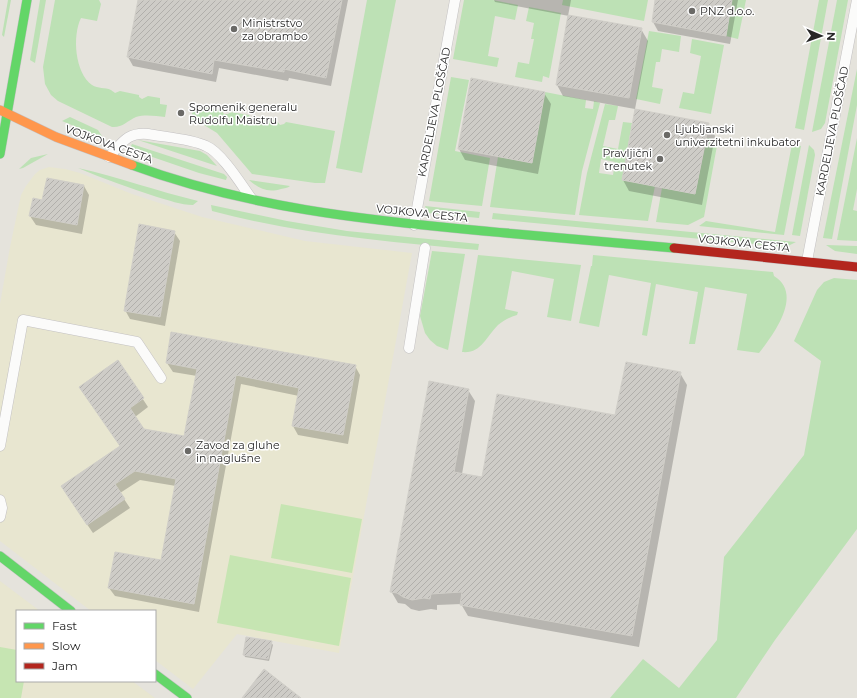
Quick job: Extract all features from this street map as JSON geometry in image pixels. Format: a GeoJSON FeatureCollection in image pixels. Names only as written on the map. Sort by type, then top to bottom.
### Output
{"type":"FeatureCollection","features":[{"type":"Feature","properties":{"kind":"street"},"geometry":{"type":"LineString","coordinates":[[0,154],[4,112],[27,0]]}},
{"type":"Feature","properties":{"kind":"street","name":"VOJKOVA CESTA"},"geometry":{"type":"LineString","coordinates":[[4,112],[56,137],[166,177],[208,190],[253,201],[307,211],[414,225],[695,250],[857,267]]}},
{"type":"Feature","properties":{"kind":"street"},"geometry":{"type":"LineString","coordinates":[[0,556],[70,610]]}},
{"type":"Feature","properties":{"kind":"street"},"geometry":{"type":"LineString","coordinates":[[156,675],[187,698]]}},
{"type":"Feature","properties":{"kind":"lane","name":"KARDELJEVA PLOŠČAD"},"geometry":{"type":"LineString","coordinates":[[414,225],[455,0]]}},
{"type":"Feature","properties":{"kind":"lane","name":"KARDELJEVA PLOŠČAD"},"geometry":{"type":"LineString","coordinates":[[807,262],[857,0]]}},
{"type":"Feature","properties":{"kind":"lane"},"geometry":{"type":"LineString","coordinates":[[110,157],[127,138],[138,133],[206,146],[215,152],[233,173],[253,201]]}},
{"type":"Feature","properties":{"kind":"lane"},"geometry":{"type":"LineString","coordinates":[[409,348],[425,248]]}},
{"type":"Feature","properties":{"kind":"lane"},"geometry":{"type":"LineString","coordinates":[[0,446],[23,320],[136,342],[160,378]]}},
{"type":"Feature","properties":{"kind":"lane"},"geometry":{"type":"LineString","coordinates":[[0,500],[2,508],[0,517]]}},
{"type":"Feature","properties":{"kind":"shaded area","name":"Zavod za gluhe in naglušne"},"geometry":{"type":"Polygon","coordinates":[[[49,167],[80,173],[132,194],[202,217],[305,241],[412,253],[339,653],[237,634],[193,689],[156,661],[156,610],[90,610],[0,541],[0,304],[21,195],[35,174],[40,170],[49,167]]]}},
{"type":"Feature","properties":{"kind":"shaded area"},"geometry":{"type":"Polygon","coordinates":[[[0,581],[39,610],[16,610],[16,682],[133,682],[155,698],[0,698],[0,581]]]}},
{"type":"Feature","properties":{"kind":"green space"},"geometry":{"type":"Polygon","coordinates":[[[8,0],[11,0],[4,37],[2,35],[8,0]]]}},
{"type":"Feature","properties":{"kind":"green space"},"geometry":{"type":"Polygon","coordinates":[[[40,0],[46,0],[35,63],[30,60],[40,0]]]}},
{"type":"Feature","properties":{"kind":"green space"},"geometry":{"type":"Polygon","coordinates":[[[55,0],[99,0],[101,4],[97,21],[81,18],[78,26],[76,44],[82,72],[92,85],[109,89],[115,93],[120,91],[139,95],[142,99],[148,96],[160,98],[160,104],[167,105],[165,117],[139,116],[122,125],[112,127],[58,101],[51,95],[45,84],[43,67],[55,0]]]}},
{"type":"Feature","properties":{"kind":"green space"},"geometry":{"type":"Polygon","coordinates":[[[367,0],[396,0],[362,173],[336,168],[367,0]]]}},
{"type":"Feature","properties":{"kind":"green space"},"geometry":{"type":"Polygon","coordinates":[[[464,0],[493,0],[518,5],[515,20],[495,16],[488,56],[499,58],[497,67],[453,59],[464,0]]]}},
{"type":"Feature","properties":{"kind":"green space"},"geometry":{"type":"Polygon","coordinates":[[[563,0],[648,0],[644,21],[562,5],[563,0]]]}},
{"type":"Feature","properties":{"kind":"green space"},"geometry":{"type":"Polygon","coordinates":[[[732,0],[746,0],[738,39],[726,36],[732,0]]]}},
{"type":"Feature","properties":{"kind":"green space"},"geometry":{"type":"Polygon","coordinates":[[[819,0],[828,0],[804,130],[795,128],[819,0]]]}},
{"type":"Feature","properties":{"kind":"green space"},"geometry":{"type":"Polygon","coordinates":[[[837,0],[848,0],[825,123],[821,129],[812,132],[837,0]]]}},
{"type":"Feature","properties":{"kind":"green space"},"geometry":{"type":"Polygon","coordinates":[[[529,7],[561,13],[549,78],[543,76],[542,82],[515,77],[518,62],[529,64],[534,39],[531,39],[534,23],[526,21],[529,7]]]}},
{"type":"Feature","properties":{"kind":"green space"},"geometry":{"type":"Polygon","coordinates":[[[649,31],[681,36],[679,52],[662,49],[660,62],[656,62],[652,87],[663,89],[660,104],[636,99],[649,31]]]}},
{"type":"Feature","properties":{"kind":"green space"},"geometry":{"type":"Polygon","coordinates":[[[692,39],[724,45],[711,114],[679,108],[683,92],[694,94],[701,56],[690,53],[692,39]]]}},
{"type":"Feature","properties":{"kind":"green space"},"geometry":{"type":"Polygon","coordinates":[[[857,69],[857,105],[832,239],[823,238],[857,69]]]}},
{"type":"Feature","properties":{"kind":"green space"},"geometry":{"type":"Polygon","coordinates":[[[451,77],[469,80],[455,151],[490,158],[482,206],[429,201],[451,77]]]}},
{"type":"Feature","properties":{"kind":"green space"},"geometry":{"type":"Polygon","coordinates":[[[545,92],[586,100],[585,108],[593,109],[594,101],[600,103],[582,171],[575,215],[490,207],[498,157],[532,163],[545,92]]]}},
{"type":"Feature","properties":{"kind":"green space"},"geometry":{"type":"Polygon","coordinates":[[[605,104],[618,106],[615,120],[609,120],[603,146],[618,149],[623,122],[632,123],[622,180],[655,186],[648,221],[579,215],[587,173],[605,104]],[[601,159],[599,173],[613,175],[615,162],[601,159]]]}},
{"type":"Feature","properties":{"kind":"green space"},"geometry":{"type":"Polygon","coordinates":[[[201,107],[221,110],[224,114],[228,114],[230,112],[249,115],[252,120],[258,117],[277,121],[280,125],[286,122],[335,131],[325,183],[315,183],[252,174],[217,133],[204,125],[190,122],[193,110],[200,111],[201,107]]]}},
{"type":"Feature","properties":{"kind":"green space"},"geometry":{"type":"Polygon","coordinates":[[[70,117],[98,130],[103,138],[62,121],[70,117]]]}},
{"type":"Feature","properties":{"kind":"green space"},"geometry":{"type":"Polygon","coordinates":[[[707,138],[718,140],[704,217],[688,225],[656,222],[662,188],[695,194],[707,138]]]}},
{"type":"Feature","properties":{"kind":"green space"},"geometry":{"type":"Polygon","coordinates":[[[857,138],[857,189],[853,210],[857,211],[857,241],[837,240],[857,138]]]}},
{"type":"Feature","properties":{"kind":"green space"},"geometry":{"type":"Polygon","coordinates":[[[138,140],[200,151],[207,155],[217,166],[138,140]]]}},
{"type":"Feature","properties":{"kind":"green space"},"geometry":{"type":"Polygon","coordinates":[[[132,144],[224,174],[227,177],[226,180],[199,173],[132,150],[130,148],[132,144]]]}},
{"type":"Feature","properties":{"kind":"green space"},"geometry":{"type":"Polygon","coordinates":[[[792,144],[801,146],[784,235],[699,226],[706,221],[775,232],[792,144]]]}},
{"type":"Feature","properties":{"kind":"green space"},"geometry":{"type":"Polygon","coordinates":[[[809,145],[814,150],[815,155],[800,236],[792,235],[809,145]]]}},
{"type":"Feature","properties":{"kind":"green space"},"geometry":{"type":"Polygon","coordinates":[[[48,154],[23,168],[19,169],[31,158],[48,154]]]}},
{"type":"Feature","properties":{"kind":"green space"},"geometry":{"type":"Polygon","coordinates":[[[78,168],[198,201],[193,205],[175,202],[127,187],[78,168]]]}},
{"type":"Feature","properties":{"kind":"green space"},"geometry":{"type":"Polygon","coordinates":[[[249,180],[290,186],[272,191],[260,188],[249,180]]]}},
{"type":"Feature","properties":{"kind":"green space"},"geometry":{"type":"Polygon","coordinates":[[[211,205],[287,221],[347,231],[479,244],[478,250],[344,236],[278,226],[245,219],[212,211],[211,205]]]}},
{"type":"Feature","properties":{"kind":"green space"},"geometry":{"type":"Polygon","coordinates":[[[425,206],[480,212],[479,218],[428,213],[425,206]]]}},
{"type":"Feature","properties":{"kind":"green space"},"geometry":{"type":"Polygon","coordinates":[[[493,213],[796,242],[786,247],[492,219],[493,213]]]}},
{"type":"Feature","properties":{"kind":"green space"},"geometry":{"type":"Polygon","coordinates":[[[826,245],[857,246],[857,254],[835,251],[826,245]]]}},
{"type":"Feature","properties":{"kind":"green space"},"geometry":{"type":"Polygon","coordinates":[[[432,251],[465,254],[448,350],[437,346],[430,340],[425,333],[420,316],[432,251]]]}},
{"type":"Feature","properties":{"kind":"green space"},"geometry":{"type":"Polygon","coordinates":[[[478,255],[581,265],[571,321],[547,317],[554,279],[512,271],[505,309],[518,312],[517,315],[498,325],[479,348],[469,352],[462,352],[478,255]]]}},
{"type":"Feature","properties":{"kind":"green space"},"geometry":{"type":"Polygon","coordinates":[[[593,255],[773,272],[774,276],[783,284],[786,293],[786,304],[778,325],[759,353],[737,350],[747,294],[705,287],[695,344],[689,344],[698,292],[656,284],[647,336],[642,335],[651,283],[609,275],[599,327],[579,323],[592,266],[593,255]]]}},
{"type":"Feature","properties":{"kind":"green space"},"geometry":{"type":"Polygon","coordinates":[[[834,278],[857,280],[857,529],[775,640],[736,698],[610,698],[643,659],[679,688],[717,640],[724,557],[804,455],[821,361],[794,341],[817,290],[824,282],[834,278]]]}},
{"type":"Feature","properties":{"kind":"green space"},"geometry":{"type":"Polygon","coordinates":[[[281,504],[362,519],[352,573],[271,558],[281,504]]]}},
{"type":"Feature","properties":{"kind":"green space"},"geometry":{"type":"Polygon","coordinates":[[[230,555],[351,578],[339,646],[217,623],[230,555]]]}},
{"type":"Feature","properties":{"kind":"green space"},"geometry":{"type":"Polygon","coordinates":[[[0,647],[16,650],[16,682],[24,682],[21,698],[0,698],[0,647]]]}},
{"type":"Feature","properties":{"kind":"building","name":"Ministrstvo za obrambo"},"geometry":{"type":"Polygon","coordinates":[[[138,0],[342,0],[326,78],[284,69],[284,72],[214,60],[212,74],[127,57],[138,0]]]}},
{"type":"Feature","properties":{"kind":"building","name":"PNZ d.o.o."},"geometry":{"type":"Polygon","coordinates":[[[655,0],[732,0],[726,36],[652,22],[655,0]]]}},
{"type":"Feature","properties":{"kind":"building"},"geometry":{"type":"Polygon","coordinates":[[[568,15],[642,28],[629,98],[556,85],[568,15]]]}},
{"type":"Feature","properties":{"kind":"building"},"geometry":{"type":"Polygon","coordinates":[[[471,78],[545,92],[532,163],[458,149],[471,78]]]}},
{"type":"Feature","properties":{"kind":"building"},"geometry":{"type":"Polygon","coordinates":[[[635,109],[709,123],[695,194],[622,180],[635,109]]]}},
{"type":"Feature","properties":{"kind":"building"},"geometry":{"type":"Polygon","coordinates":[[[47,178],[84,185],[77,225],[29,216],[33,198],[42,200],[47,178]]]}},
{"type":"Feature","properties":{"kind":"building"},"geometry":{"type":"Polygon","coordinates":[[[139,224],[175,231],[160,317],[124,311],[139,224]]]}},
{"type":"Feature","properties":{"kind":"building"},"geometry":{"type":"Polygon","coordinates":[[[171,332],[356,365],[343,435],[292,426],[299,388],[236,375],[194,604],[108,588],[115,552],[161,560],[176,479],[135,471],[115,484],[125,499],[87,525],[61,486],[120,446],[79,387],[118,360],[144,398],[130,408],[144,429],[184,436],[197,369],[166,363],[171,332]]]}},
{"type":"Feature","properties":{"kind":"building"},"geometry":{"type":"Polygon","coordinates":[[[626,362],[681,372],[632,636],[460,605],[462,592],[431,594],[430,599],[424,598],[412,600],[397,593],[390,592],[429,381],[469,389],[454,472],[482,477],[497,394],[615,415],[626,362]]]}},
{"type":"Feature","properties":{"kind":"building"},"geometry":{"type":"Polygon","coordinates":[[[246,637],[272,641],[268,659],[243,655],[246,637]]]}},
{"type":"Feature","properties":{"kind":"building"},"geometry":{"type":"Polygon","coordinates":[[[264,669],[301,698],[242,698],[264,669]]]}},
{"type":"Feature","properties":{"kind":"traffic: fast"},"geometry":{"type":"LineString","coordinates":[[0,154],[27,0]]}},
{"type":"Feature","properties":{"kind":"traffic: fast"},"geometry":{"type":"LineString","coordinates":[[132,165],[218,191],[305,210],[439,227],[674,248]]}},
{"type":"Feature","properties":{"kind":"traffic: fast"},"geometry":{"type":"LineString","coordinates":[[0,556],[70,610]]}},
{"type":"Feature","properties":{"kind":"traffic: fast"},"geometry":{"type":"LineString","coordinates":[[156,675],[187,698]]}},
{"type":"Feature","properties":{"kind":"traffic: slow"},"geometry":{"type":"LineString","coordinates":[[0,110],[56,137],[132,165]]}},
{"type":"Feature","properties":{"kind":"traffic: jam"},"geometry":{"type":"LineString","coordinates":[[674,248],[857,267]]}},
{"type":"Feature","properties":{"kind":"place","name":"PNZ d.o.o."},"geometry":{"type":"Point","coordinates":[692,11]}},
{"type":"Feature","properties":{"kind":"place","name":"Ministrstvo za obrambo"},"geometry":{"type":"Point","coordinates":[234,29]}},
{"type":"Feature","properties":{"kind":"place","name":"Spomenik generalu Rudolfu Maistru"},"geometry":{"type":"Point","coordinates":[181,113]}},
{"type":"Feature","properties":{"kind":"place","name":"Ljubljanski univerzitetni inkubator"},"geometry":{"type":"Point","coordinates":[667,135]}},
{"type":"Feature","properties":{"kind":"place","name":"Pravljični trenutek"},"geometry":{"type":"Point","coordinates":[660,159]}},
{"type":"Feature","properties":{"kind":"place","name":"Zavod za gluhe in naglušne"},"geometry":{"type":"Point","coordinates":[188,451]}}]}
